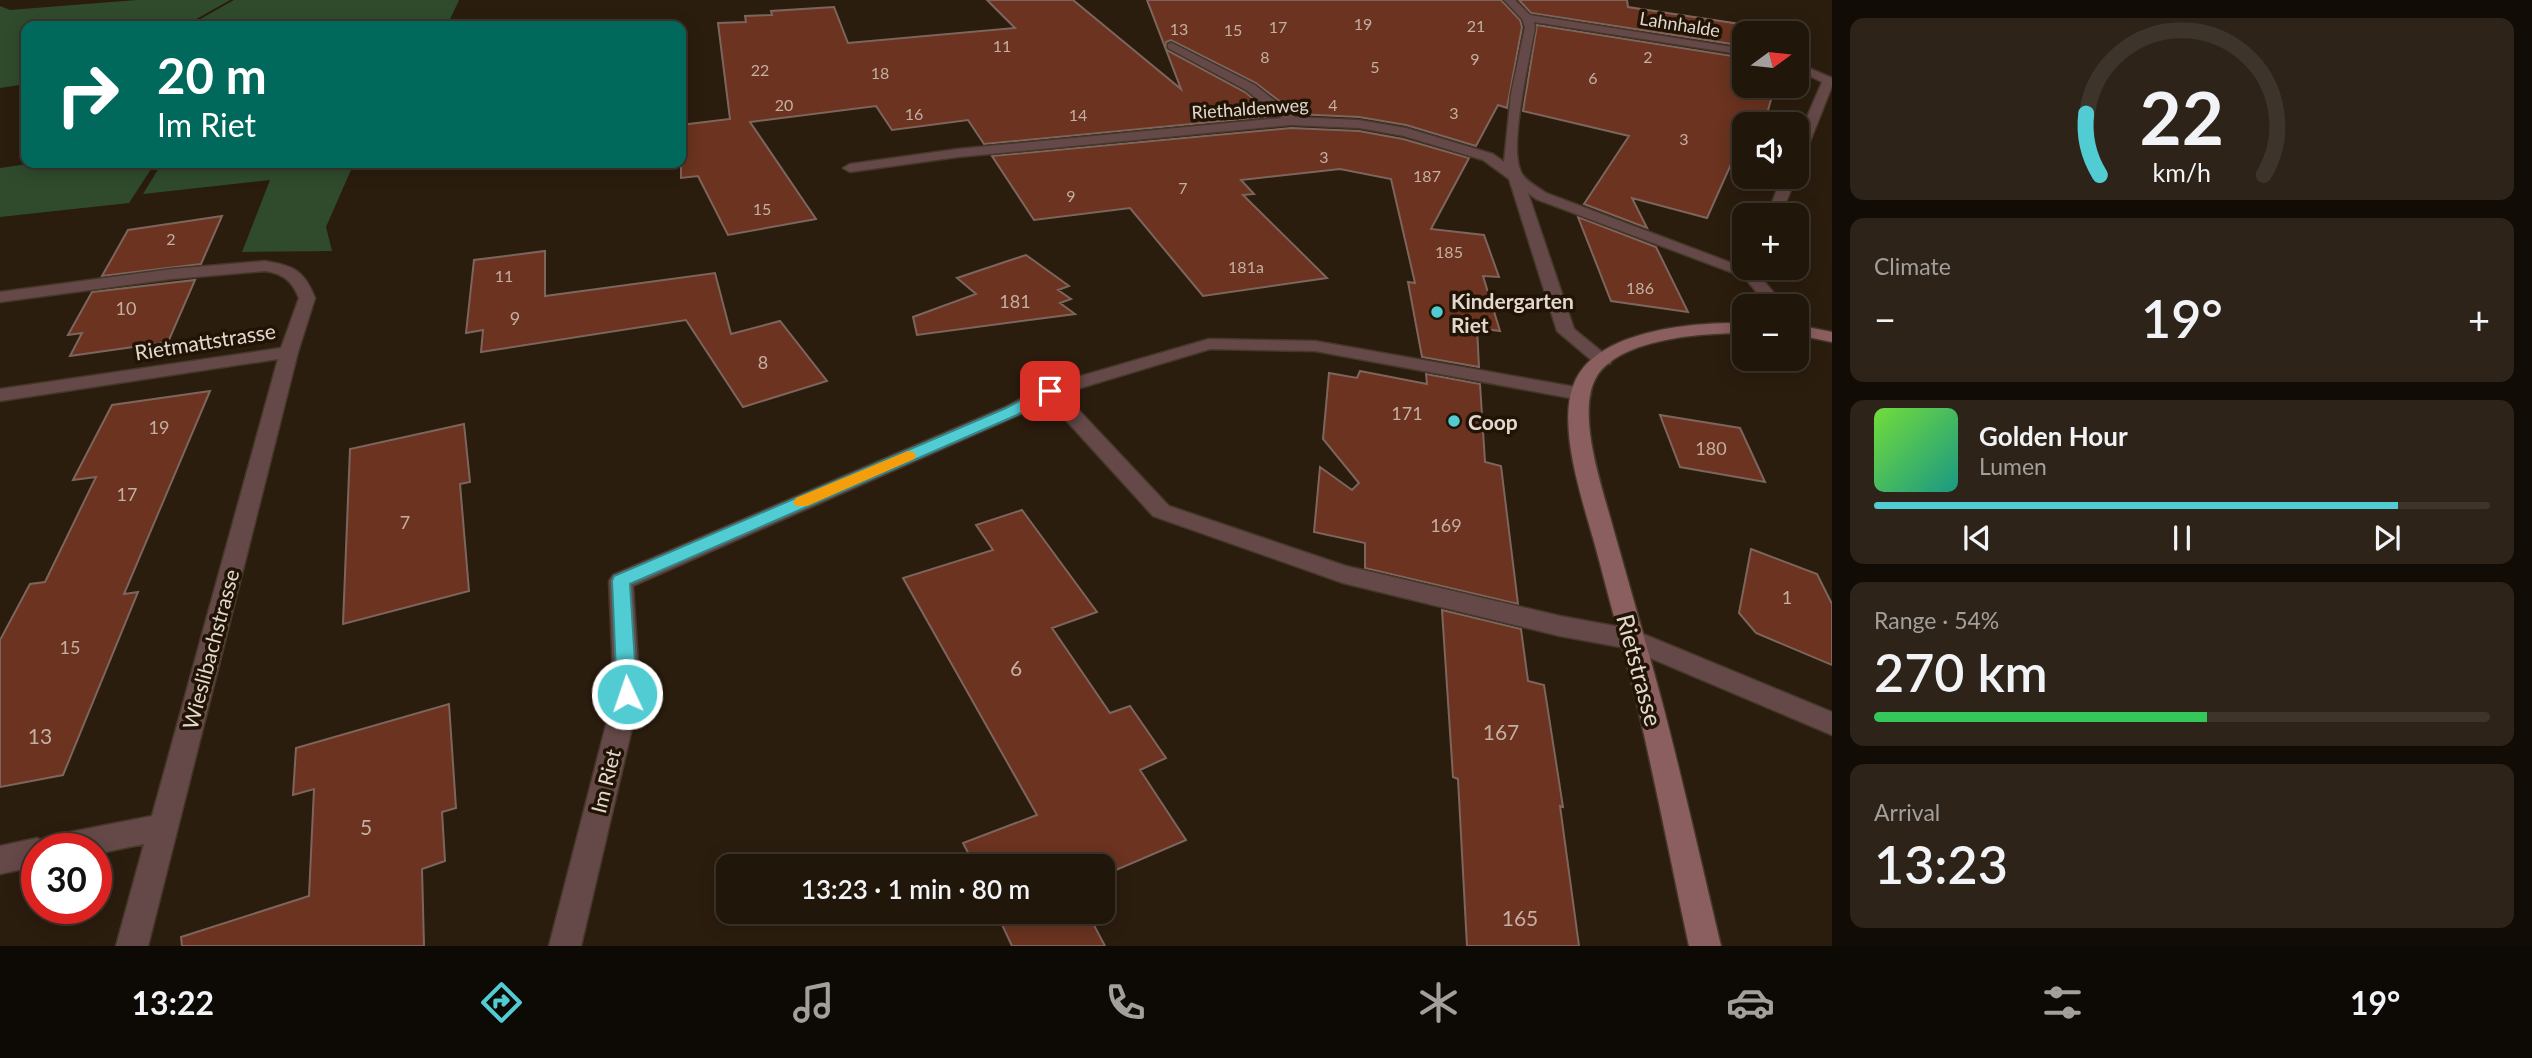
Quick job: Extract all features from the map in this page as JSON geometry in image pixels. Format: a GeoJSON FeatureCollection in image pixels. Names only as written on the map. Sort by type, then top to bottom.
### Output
{"type":"FeatureCollection","features":[{"type":"Feature","properties":{"kind":"street"},"geometry":{"type":"LineString","coordinates":[[1509,0],[1527,18],[1530,27],[1517,94],[1509,157],[1566,331],[1603,360]]}},
{"type":"Feature","properties":{"kind":"street","name":"Lahnhalde"},"geometry":{"type":"LineString","coordinates":[[1527,18],[1732,50]]}},
{"type":"Feature","properties":{"kind":"street"},"geometry":{"type":"LineString","coordinates":[[1172,46],[1237,80],[1282,111],[1291,121]]}},
{"type":"Feature","properties":{"kind":"street"},"geometry":{"type":"LineString","coordinates":[[1809,130],[1830,82],[1810,72]]}},
{"type":"Feature","properties":{"kind":"street","name":"Riethaldenweg"},"geometry":{"type":"LineString","coordinates":[[850,168],[972,151],[1291,121],[1359,124],[1406,132],[1488,157],[1541,196],[1732,264]]}},
{"type":"Feature","properties":{"kind":"street","name":"Rietmattstrasse"},"geometry":{"type":"LineString","coordinates":[[0,297],[265,266],[284,269],[300,281],[307,298],[289,352],[0,395]]}},
{"type":"Feature","properties":{"kind":"street"},"geometry":{"type":"LineString","coordinates":[[1732,328],[1685,330],[1641,340],[1603,360],[1587,375],[1581,394],[1315,345],[1209,344],[1050,391],[1161,510],[1342,574],[1560,626],[1631,639],[1832,724]]}},
{"type":"Feature","properties":{"kind":"street"},"geometry":{"type":"LineString","coordinates":[[1809,332],[1832,337]]}},
{"type":"Feature","properties":{"kind":"street","name":"Wieslibachstrasse"},"geometry":{"type":"LineString","coordinates":[[132,946],[289,352]]}},
{"type":"Feature","properties":{"kind":"street","name":"Im Riet"},"geometry":{"type":"LineString","coordinates":[[565,946],[627,694],[621,581],[1012,411],[1050,391]]}},
{"type":"Feature","properties":{"kind":"street","name":"Rietstrasse"},"geometry":{"type":"LineString","coordinates":[[1581,394],[1579,428],[1586,468],[1652,713],[1705,946]]}},
{"type":"Feature","properties":{"kind":"street"},"geometry":{"type":"LineString","coordinates":[[112,837],[163,827]]}},
{"type":"Feature","properties":{"kind":"street"},"geometry":{"type":"LineString","coordinates":[[0,860],[21,855]]}},
{"type":"Feature","properties":{"kind":"green space"},"geometry":{"type":"Polygon","coordinates":[[[137,0],[230,0],[193,21],[21,21],[21,85],[0,88],[0,6],[10,10],[137,0]]]}},
{"type":"Feature","properties":{"kind":"green space"},"geometry":{"type":"Polygon","coordinates":[[[234,0],[459,0],[449,21],[197,21],[234,0]]]}},
{"type":"Feature","properties":{"kind":"green space"},"geometry":{"type":"Polygon","coordinates":[[[21,165],[21,168],[152,168],[129,203],[0,217],[0,168],[21,165]]]}},
{"type":"Feature","properties":{"kind":"green space"},"geometry":{"type":"Polygon","coordinates":[[[159,168],[352,168],[326,227],[332,251],[242,252],[270,180],[143,194],[159,168]]]}},
{"type":"Feature","properties":{"kind":"building"},"geometry":{"type":"Polygon","coordinates":[[[987,0],[1073,0],[1181,89],[1147,0],[1501,0],[1520,20],[1522,27],[1507,108],[1498,105],[1476,146],[1406,125],[1359,117],[1296,114],[1256,83],[1171,40],[1166,42],[1167,50],[1245,92],[1274,116],[984,144],[968,120],[892,130],[876,106],[750,122],[816,219],[728,235],[698,176],[681,178],[681,168],[686,168],[686,124],[730,119],[718,23],[746,22],[745,16],[772,15],[771,11],[834,7],[848,43],[1015,28],[987,0]]]}},
{"type":"Feature","properties":{"kind":"building"},"geometry":{"type":"Polygon","coordinates":[[[1519,0],[1627,0],[1628,7],[1732,23],[1732,44],[1531,13],[1519,0]]]}},
{"type":"Feature","properties":{"kind":"building"},"geometry":{"type":"Polygon","coordinates":[[[1537,25],[1732,56],[1732,98],[1772,98],[1767,112],[1732,112],[1732,162],[1707,218],[1632,198],[1647,228],[1584,204],[1629,136],[1523,111],[1537,25]]]}},
{"type":"Feature","properties":{"kind":"building"},"geometry":{"type":"Polygon","coordinates":[[[1291,128],[1359,131],[1403,139],[1469,158],[1431,229],[1484,235],[1499,277],[1483,276],[1500,331],[1477,328],[1479,367],[1422,357],[1408,282],[1415,283],[1391,179],[1340,169],[1241,180],[1254,194],[1243,195],[1327,278],[1203,296],[1130,208],[1034,220],[992,156],[1291,128]]]}},
{"type":"Feature","properties":{"kind":"building"},"geometry":{"type":"Polygon","coordinates":[[[222,216],[201,264],[102,276],[128,230],[222,216]]]}},
{"type":"Feature","properties":{"kind":"building"},"geometry":{"type":"Polygon","coordinates":[[[1578,217],[1656,247],[1688,312],[1611,301],[1578,217]]]}},
{"type":"Feature","properties":{"kind":"building"},"geometry":{"type":"Polygon","coordinates":[[[545,251],[545,296],[715,273],[731,334],[780,321],[827,381],[743,407],[686,320],[481,352],[483,330],[466,333],[474,260],[545,251]]]}},
{"type":"Feature","properties":{"kind":"building"},"geometry":{"type":"Polygon","coordinates":[[[1026,255],[1069,286],[1058,290],[1071,299],[1060,303],[1075,314],[917,335],[913,317],[976,294],[957,278],[1026,255]]]}},
{"type":"Feature","properties":{"kind":"building"},"geometry":{"type":"Polygon","coordinates":[[[195,280],[168,342],[70,356],[82,333],[68,335],[92,292],[195,280]]]}},
{"type":"Feature","properties":{"kind":"building"},"geometry":{"type":"Polygon","coordinates":[[[1360,371],[1427,384],[1426,374],[1480,384],[1485,462],[1501,466],[1518,604],[1365,568],[1365,543],[1314,532],[1320,467],[1352,490],[1359,483],[1323,439],[1329,373],[1357,378],[1360,371]]]}},
{"type":"Feature","properties":{"kind":"building"},"geometry":{"type":"Polygon","coordinates":[[[210,391],[124,594],[138,592],[63,775],[0,787],[0,640],[30,584],[45,582],[96,477],[73,480],[112,405],[210,391]]]}},
{"type":"Feature","properties":{"kind":"building"},"geometry":{"type":"Polygon","coordinates":[[[1660,415],[1740,428],[1765,482],[1680,467],[1660,415]]]}},
{"type":"Feature","properties":{"kind":"building"},"geometry":{"type":"Polygon","coordinates":[[[464,424],[470,482],[460,484],[469,591],[343,624],[350,449],[464,424]]]}},
{"type":"Feature","properties":{"kind":"building"},"geometry":{"type":"Polygon","coordinates":[[[1022,510],[1097,612],[1052,628],[1110,713],[1130,706],[1166,758],[1140,770],[1186,840],[1115,870],[1115,854],[969,854],[963,843],[1037,815],[903,578],[993,550],[976,525],[1022,510]]]}},
{"type":"Feature","properties":{"kind":"building"},"geometry":{"type":"Polygon","coordinates":[[[1751,549],[1817,574],[1832,604],[1832,665],[1756,633],[1739,613],[1751,549]]]}},
{"type":"Feature","properties":{"kind":"building"},"geometry":{"type":"Polygon","coordinates":[[[1442,610],[1521,629],[1528,681],[1544,685],[1563,807],[1560,806],[1579,946],[1467,946],[1458,779],[1453,777],[1442,610]]]}},
{"type":"Feature","properties":{"kind":"building"},"geometry":{"type":"Polygon","coordinates":[[[449,704],[456,808],[442,812],[445,861],[422,869],[424,946],[182,946],[181,937],[309,896],[314,789],[293,795],[296,748],[449,704]]]}},
{"type":"Feature","properties":{"kind":"building"},"geometry":{"type":"Polygon","coordinates":[[[1002,924],[1093,924],[1105,946],[1012,946],[1002,924]]]}},
{"type":"Feature","properties":{"kind":"slow traffic"},"geometry":{"type":"LineString","coordinates":[[801,502],[908,456]]}},
{"type":"Feature","properties":{"kind":"place","name":"Kindergarten Riet"},"geometry":{"type":"Point","coordinates":[1437,312]}},
{"type":"Feature","properties":{"kind":"place","name":"Coop"},"geometry":{"type":"Point","coordinates":[1454,421]}},
{"type":"Feature","properties":{"kind":"route"},"geometry":{"type":"LineString","coordinates":[[627,694],[621,581],[1012,411],[1050,391]]}}]}
